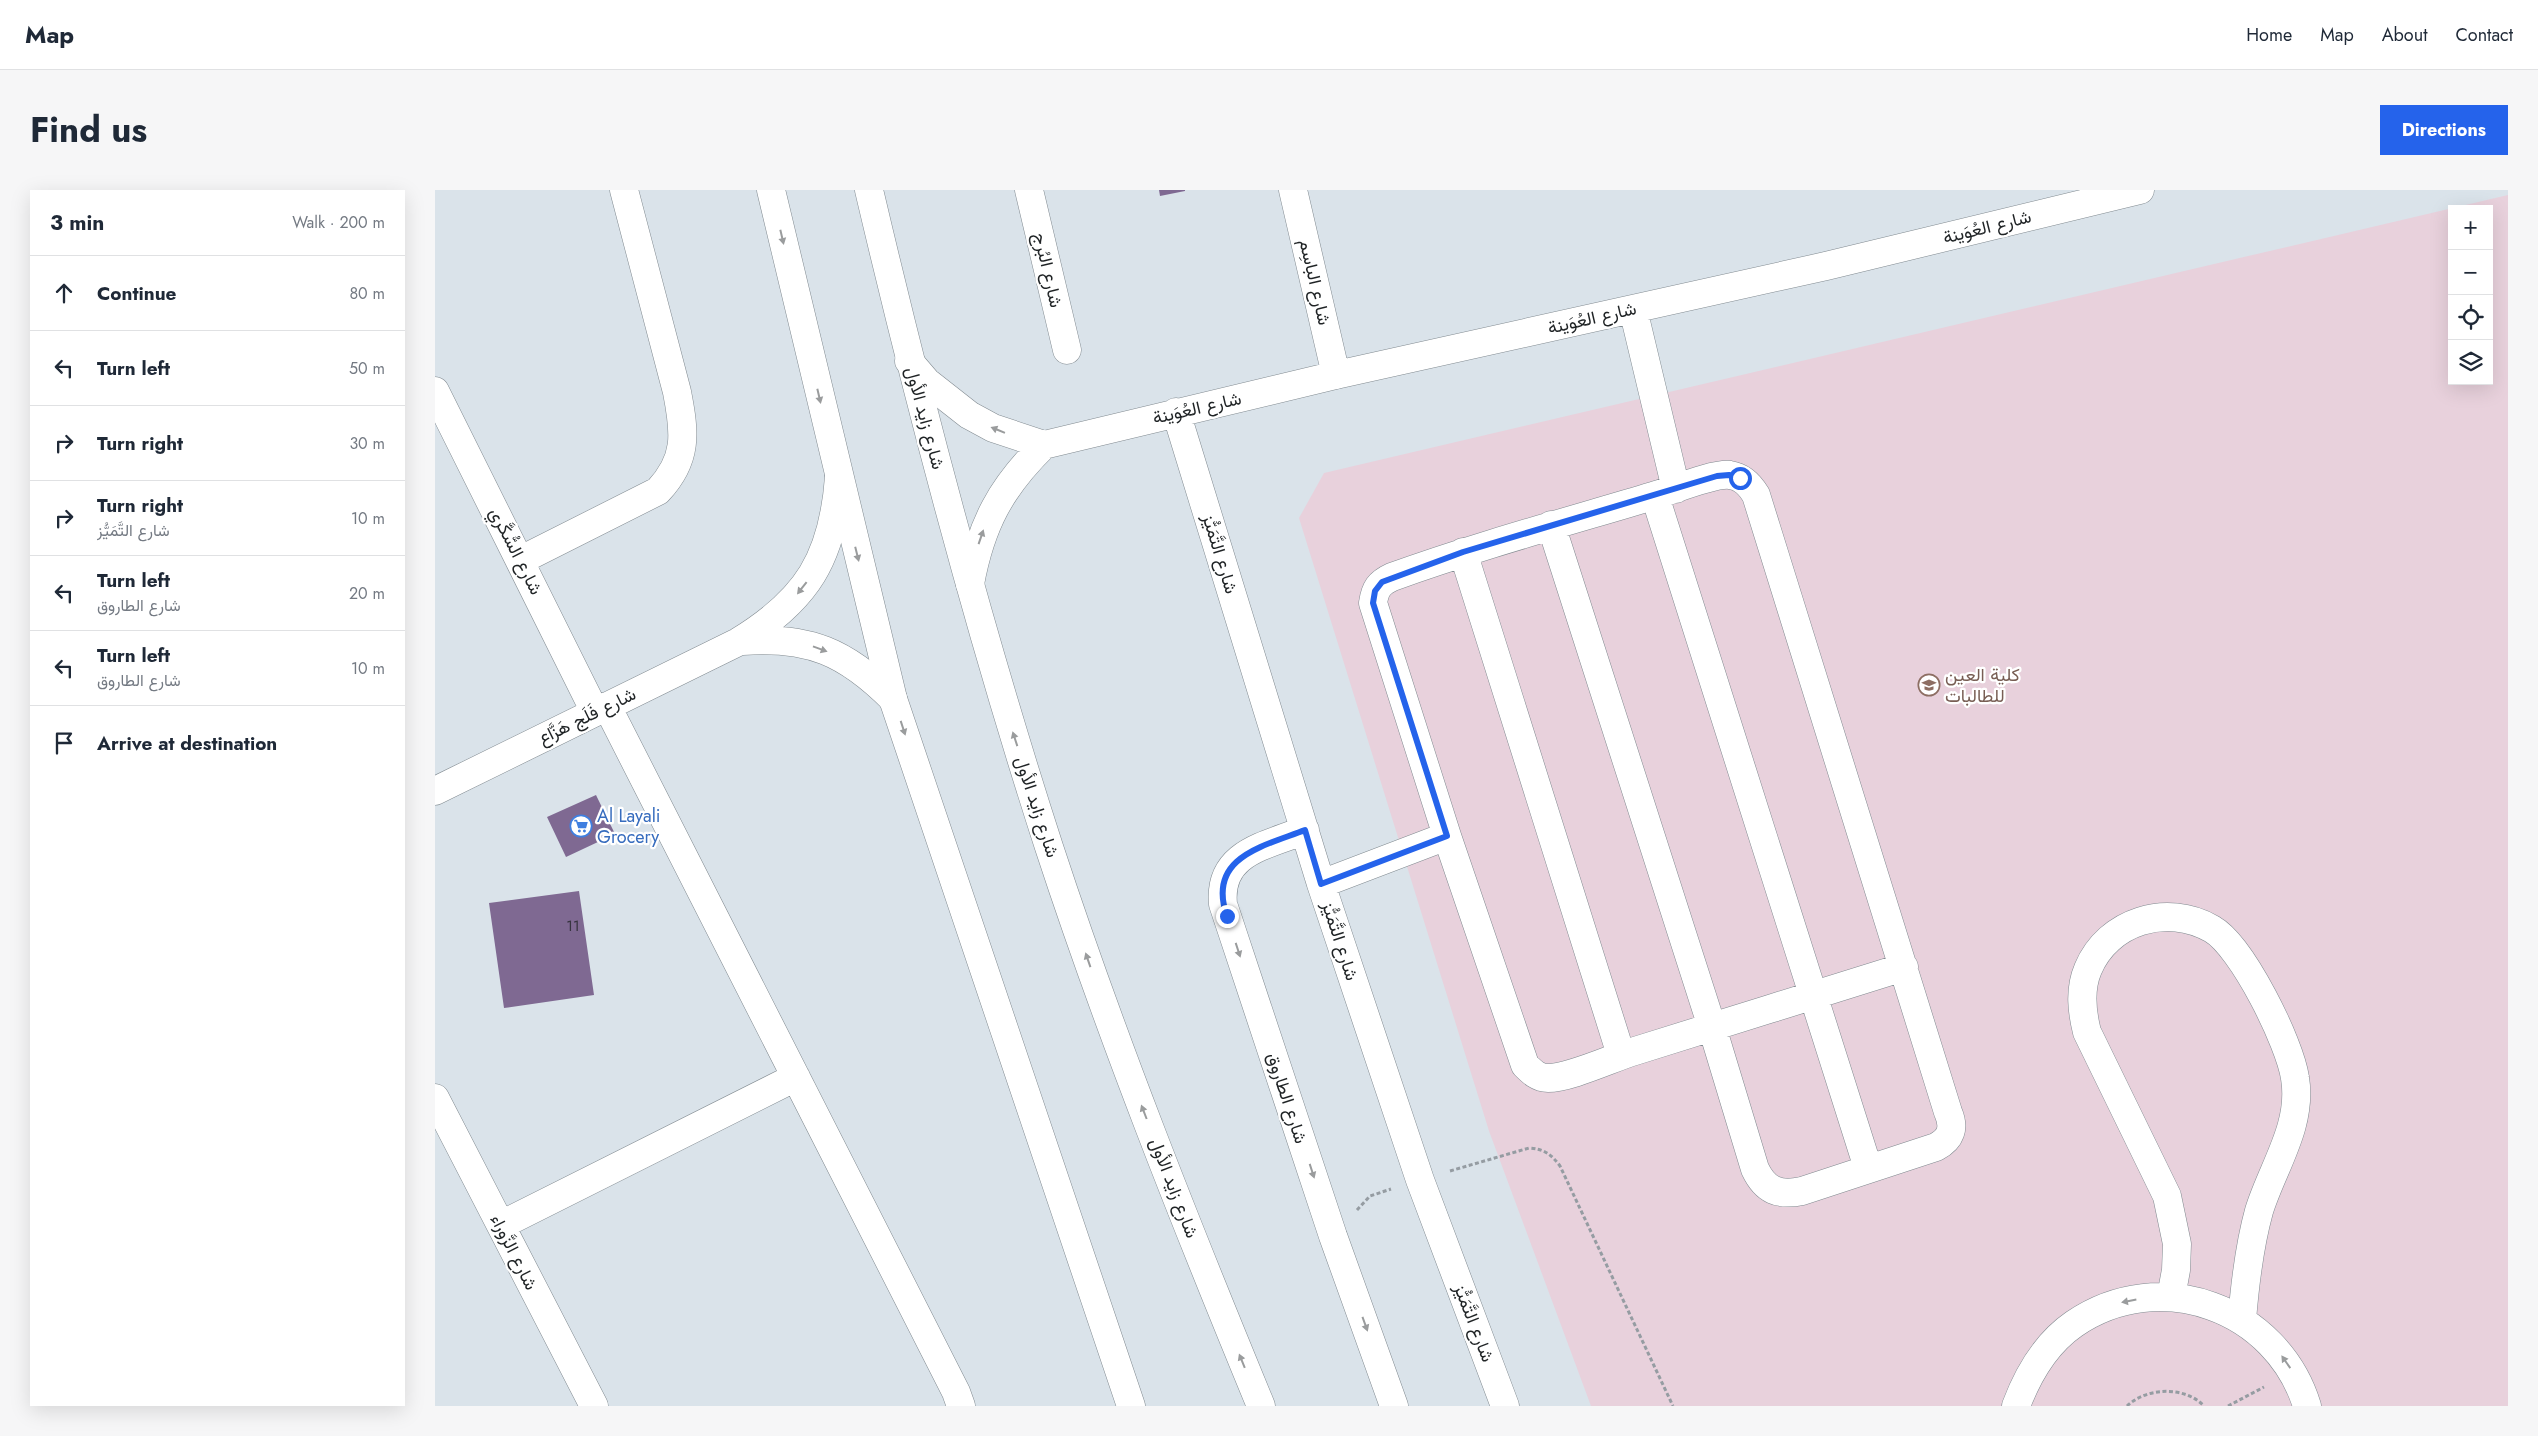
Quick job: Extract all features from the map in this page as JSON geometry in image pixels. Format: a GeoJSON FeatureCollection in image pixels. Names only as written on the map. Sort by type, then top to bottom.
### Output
{"type":"FeatureCollection","features":[{"type":"Feature","properties":{"kind":"street"},"geometry":{"type":"LineString","coordinates":[[521,560],[658,491],[672,476],[681,458],[681,414],[677,392],[624,190]]}},
{"type":"Feature","properties":{"kind":"street"},"geometry":{"type":"LineString","coordinates":[[771,190],[893,699],[1131,1406]]}},
{"type":"Feature","properties":{"kind":"street","name":"شارع زايد الأول"},"geometry":{"type":"LineString","coordinates":[[869,190],[909,361],[1017,746],[1092,972],[1141,1103],[1261,1406]]}},
{"type":"Feature","properties":{"kind":"street","name":"شارع البُرج"},"geometry":{"type":"LineString","coordinates":[[1029,190],[1067,350]]}},
{"type":"Feature","properties":{"kind":"street","name":"شارع الباسِم"},"geometry":{"type":"LineString","coordinates":[[1293,190],[1336,375]]}},
{"type":"Feature","properties":{"kind":"street","name":"شارع العُوَينة"},"geometry":{"type":"LineString","coordinates":[[970,584],[976,552],[987,522],[998,500],[1021,467],[1045,445],[1336,375],[1826,266],[2140,190]]}},
{"type":"Feature","properties":{"kind":"street"},"geometry":{"type":"LineString","coordinates":[[1633,309],[1665,492],[1813,996],[1868,1168]]}},
{"type":"Feature","properties":{"kind":"street"},"geometry":{"type":"LineString","coordinates":[[909,361],[927,382],[969,415],[993,428],[1045,445]]}},
{"type":"Feature","properties":{"kind":"street","name":"شارع السُّكَّري"},"geometry":{"type":"LineString","coordinates":[[435,391],[521,560],[796,1077],[956,1392],[961,1406]]}},
{"type":"Feature","properties":{"kind":"street","name":"شارع التَّمَيُّز"},"geometry":{"type":"LineString","coordinates":[[1176,412],[1321,884],[1420,1180],[1505,1406]]}},
{"type":"Feature","properties":{"kind":"street"},"geometry":{"type":"LineString","coordinates":[[1551,525],[1712,1027],[1755,1169],[1761,1182],[1773,1192],[1787,1194],[1936,1147],[1945,1142],[1951,1133],[1953,1122],[1756,495],[1745,481],[1729,475],[1665,492],[1551,525],[1463,552],[1382,582],[1375,591],[1373,603],[1447,836],[1525,1065],[1534,1074],[1546,1078],[1558,1077],[1621,1055],[1712,1027],[1813,996],[1904,967]]}},
{"type":"Feature","properties":{"kind":"street","name":"شارع فَلَج هَزَّاع"},"geometry":{"type":"LineString","coordinates":[[435,791],[738,642],[767,624],[792,601],[813,574],[827,544],[836,510],[839,477]]}},
{"type":"Feature","properties":{"kind":"street"},"geometry":{"type":"LineString","coordinates":[[1463,552],[1621,1055]]}},
{"type":"Feature","properties":{"kind":"street","name":"شارع فَلَج هَزَّاع"},"geometry":{"type":"LineString","coordinates":[[738,642],[773,639],[807,644],[840,656],[869,675],[893,699]]}},
{"type":"Feature","properties":{"kind":"street","name":"شارع الطاروق"},"geometry":{"type":"LineString","coordinates":[[1305,830],[1241,857],[1229,870],[1222,892],[1223,904],[1333,1236],[1394,1406]]}},
{"type":"Feature","properties":{"kind":"street"},"geometry":{"type":"LineString","coordinates":[[1321,884],[1447,836]]}},
{"type":"Feature","properties":{"kind":"street"},"geometry":{"type":"LineString","coordinates":[[2171,1297],[2177,1270],[2177,1244],[2167,1196],[2087,1032],[2082,1012],[2082,991],[2087,970],[2098,951],[2113,936],[2131,924],[2151,918],[2172,916],[2193,920],[2213,929],[2229,942],[2242,959],[2284,1038],[2296,1080],[2293,1123],[2259,1212],[2251,1247],[2242,1320]]}},
{"type":"Feature","properties":{"kind":"street"},"geometry":{"type":"LineString","coordinates":[[501,1226],[796,1077]]}},
{"type":"Feature","properties":{"kind":"street","name":"شارع الزَّوراء"},"geometry":{"type":"LineString","coordinates":[[435,1098],[594,1406]]}},
{"type":"Feature","properties":{"kind":"street"},"geometry":{"type":"LineString","coordinates":[[2016,1406],[2025,1382],[2038,1360],[2074,1324],[2120,1303],[2145,1298],[2171,1297],[2196,1301],[2220,1308],[2262,1334],[2293,1371],[2307,1406]]}},
{"type":"Feature","properties":{"kind":"path"},"geometry":{"type":"LineString","coordinates":[[1333,1236],[1370,1196],[1516,1150],[1541,1149],[1552,1156],[1560,1166],[1673,1406]]}},
{"type":"Feature","properties":{"kind":"path"},"geometry":{"type":"LineString","coordinates":[[2228,1406],[2293,1371]]}},
{"type":"Feature","properties":{"kind":"path"},"geometry":{"type":"LineString","coordinates":[[2127,1405],[2143,1396],[2158,1392],[2173,1392],[2188,1396],[2204,1406]]}},
{"type":"Feature","properties":{"kind":"shaded area","name":"كلية العين للطالبات"},"geometry":{"type":"Polygon","coordinates":[[[2508,195],[2508,1406],[1591,1406],[1489,1131],[1299,518],[1324,473],[2448,209],[2448,385],[2493,385],[2493,205],[2465,205],[2508,195]]]}},
{"type":"Feature","properties":{"kind":"building"},"geometry":{"type":"Polygon","coordinates":[[[1159,190],[1185,190],[1185,191],[1160,196],[1159,190]]]}},
{"type":"Feature","properties":{"kind":"building","name":"Al Layali Grocery"},"geometry":{"type":"Polygon","coordinates":[[[596,795],[615,834],[566,857],[547,817],[596,795]]]}},
{"type":"Feature","properties":{"kind":"building"},"geometry":{"type":"Polygon","coordinates":[[[579,891],[594,995],[504,1008],[489,903],[579,891]]]}},
{"type":"Feature","properties":{"kind":"place","name":"كلية العين للطالبات"},"geometry":{"type":"Point","coordinates":[1929,685]}},
{"type":"Feature","properties":{"kind":"place","name":"Al Layali Grocery"},"geometry":{"type":"Point","coordinates":[581,826]}},
{"type":"Feature","properties":{"kind":"route"},"geometry":{"type":"LineString","coordinates":[[1227,916],[1222,892],[1224,881],[1236,861],[1246,854],[1305,830],[1321,884],[1447,836],[1373,603],[1375,591],[1382,582],[1463,552],[1717,476],[1729,475],[1740,478]]}}]}
